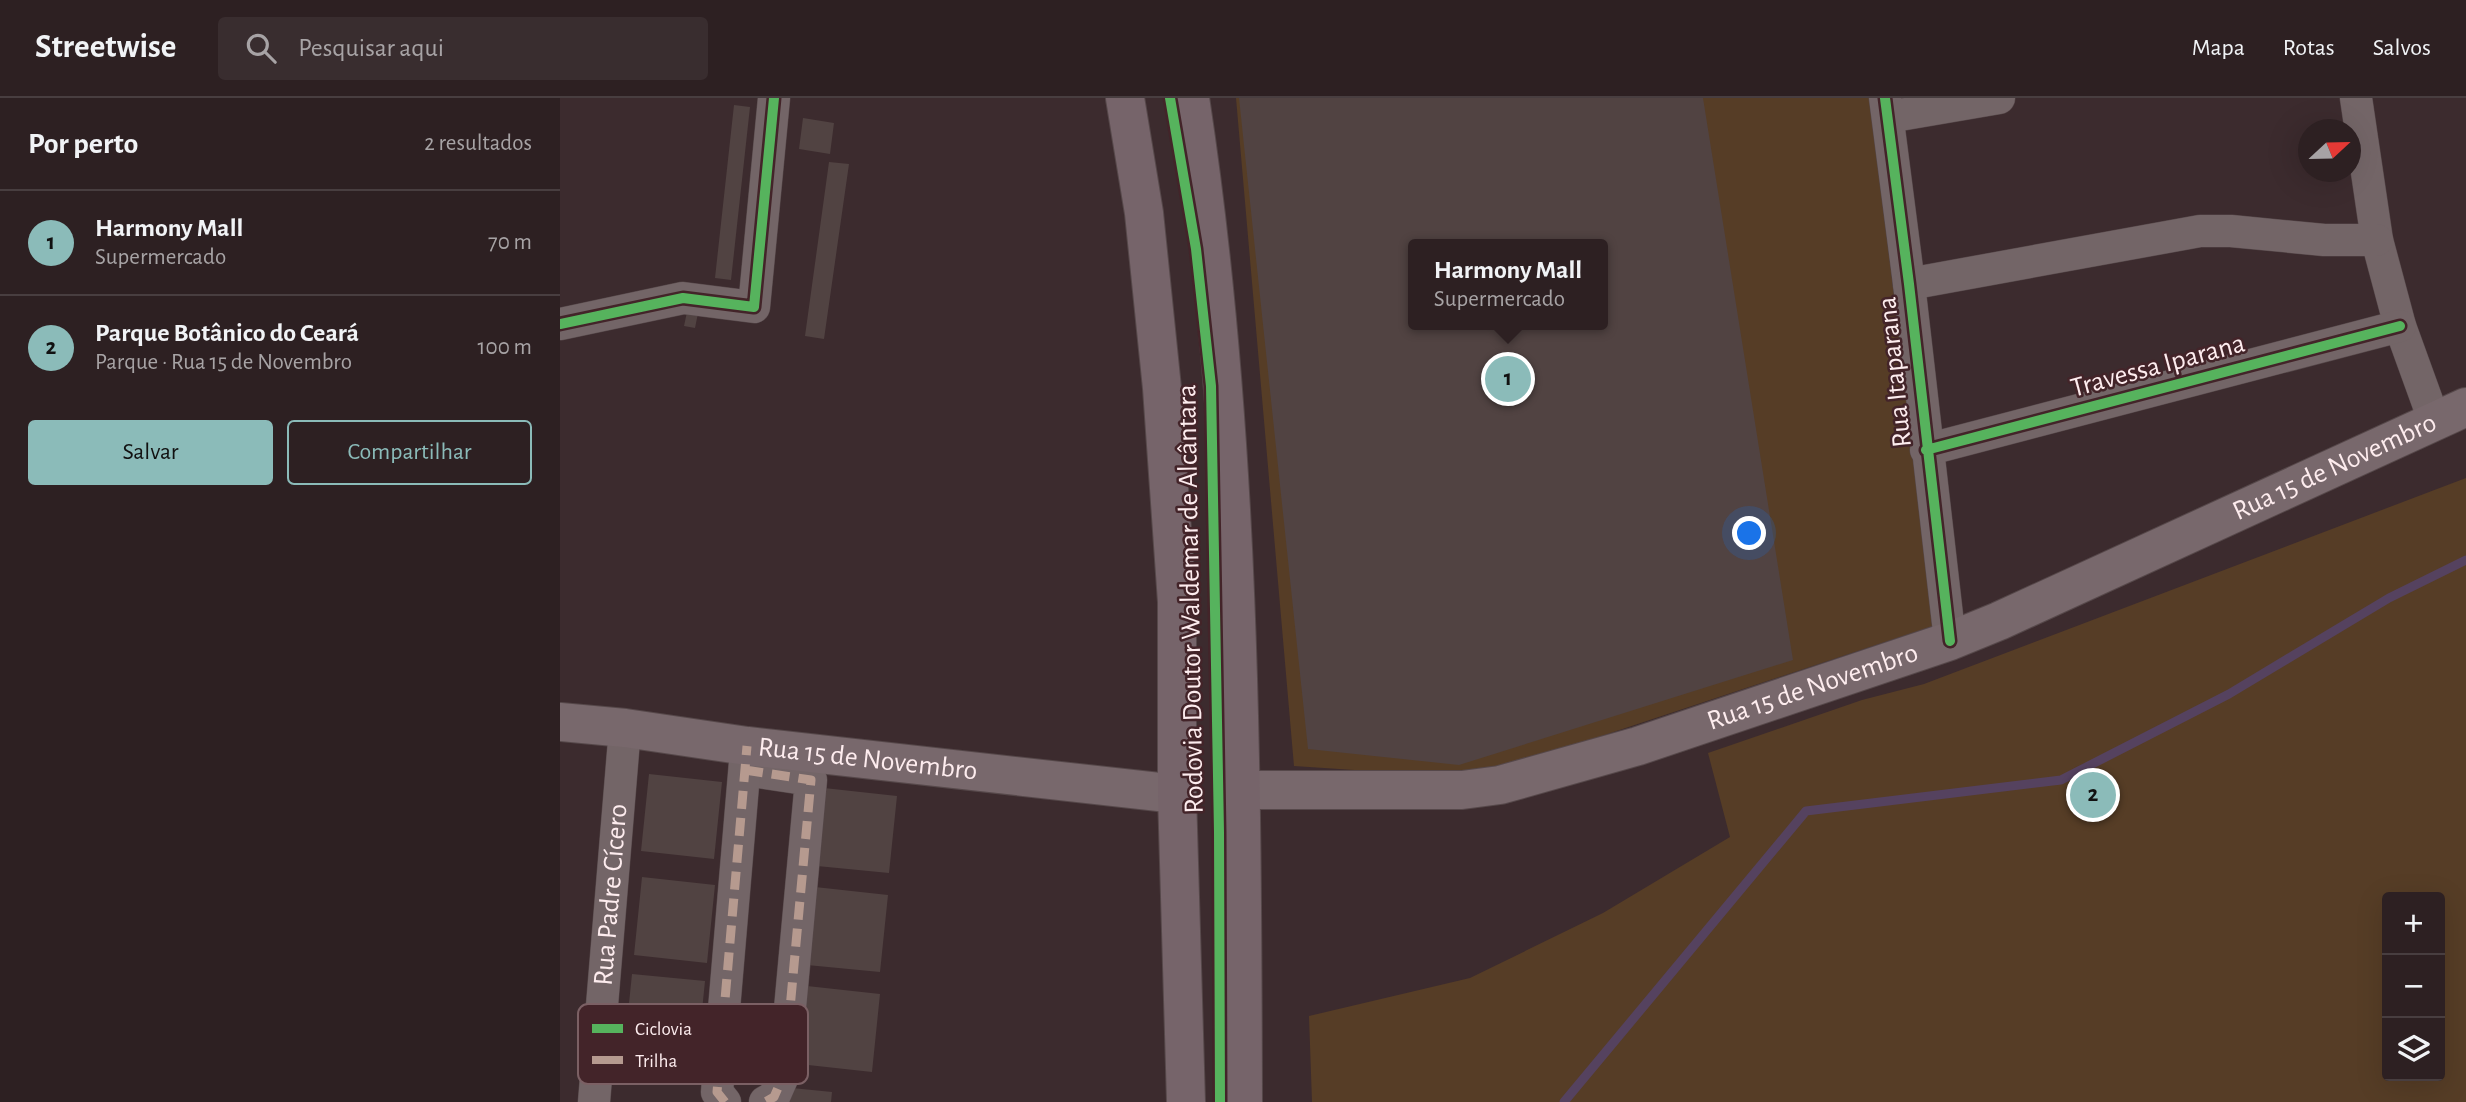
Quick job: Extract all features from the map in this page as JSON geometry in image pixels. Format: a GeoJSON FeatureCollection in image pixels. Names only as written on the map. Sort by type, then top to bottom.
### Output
{"type":"FeatureCollection","features":[{"type":"Feature","properties":{"kind":"highway","name":"Rodovia Doutor Waldemar de Alcântara"},"geometry":{"type":"LineString","coordinates":[[1125,98],[1144,213],[1162,387],[1177,602],[1177,794],[1186,1102]]}},
{"type":"Feature","properties":{"kind":"highway","name":"Rodovia Doutor Waldemar de Alcântara"},"geometry":{"type":"LineString","coordinates":[[1191,98],[1206,202],[1234,538],[1242,790],[1243,1102]]}},
{"type":"Feature","properties":{"kind":"main road","name":"Rua 15 de Novembro"},"geometry":{"type":"LineString","coordinates":[[1242,790],[1462,790],[1500,785],[1638,746],[1950,641],[1999,621],[2450,413]]}},
{"type":"Feature","properties":{"kind":"main road","name":"Rua 15 de Novembro"},"geometry":{"type":"LineString","coordinates":[[560,722],[625,728],[746,758],[1177,794]]}},
{"type":"Feature","properties":{"kind":"street"},"geometry":{"type":"LineString","coordinates":[[560,324],[683,298],[754,307],[774,98]]}},
{"type":"Feature","properties":{"kind":"street"},"geometry":{"type":"LineString","coordinates":[[1899,106],[1999,98]]}},
{"type":"Feature","properties":{"kind":"street"},"geometry":{"type":"LineString","coordinates":[[2356,98],[2376,240],[2400,326],[2450,413]]}},
{"type":"Feature","properties":{"kind":"street","name":"Rua Itaparana"},"geometry":{"type":"LineString","coordinates":[[1899,106],[1909,284],[1950,641]]}},
{"type":"Feature","properties":{"kind":"street"},"geometry":{"type":"LineString","coordinates":[[1909,284],[2200,232],[2231,231],[2323,240],[2376,240]]}},
{"type":"Feature","properties":{"kind":"street","name":"Travessa Iparana"},"geometry":{"type":"LineString","coordinates":[[1926,450],[2400,326]]}},
{"type":"Feature","properties":{"kind":"street","name":"Rua Padre Cícero"},"geometry":{"type":"LineString","coordinates":[[602,1004],[625,728]]}},
{"type":"Feature","properties":{"kind":"street"},"geometry":{"type":"LineString","coordinates":[[725,1004],[746,758],[811,780],[790,1004]]}},
{"type":"Feature","properties":{"kind":"street","name":"Rua Padre Cícero"},"geometry":{"type":"LineString","coordinates":[[594,1102],[595,1084]]}},
{"type":"Feature","properties":{"kind":"street"},"geometry":{"type":"LineString","coordinates":[[718,1084],[717,1092],[725,1102]]}},
{"type":"Feature","properties":{"kind":"street"},"geometry":{"type":"LineString","coordinates":[[765,1102],[774,1097],[780,1084]]}},
{"type":"Feature","properties":{"kind":"shaded area"},"geometry":{"type":"Polygon","coordinates":[[[1236,98],[1869,98],[1936,625],[1475,778],[1294,766],[1236,98]]]}},
{"type":"Feature","properties":{"kind":"shaded area"},"geometry":{"type":"Polygon","coordinates":[[[2466,478],[2466,1102],[1312,1102],[1309,1016],[1470,978],[1603,913],[1730,837],[1708,753],[1862,700],[1924,684],[2466,478]]]}},
{"type":"Feature","properties":{"kind":"building"},"geometry":{"type":"Polygon","coordinates":[[[1239,98],[1703,98],[1793,660],[1459,765],[1308,749],[1239,98]]]}},
{"type":"Feature","properties":{"kind":"building"},"geometry":{"type":"Polygon","coordinates":[[[734,105],[750,107],[731,280],[715,278],[734,105]]]}},
{"type":"Feature","properties":{"kind":"building"},"geometry":{"type":"Polygon","coordinates":[[[803,118],[834,123],[830,154],[799,149],[803,118]]]}},
{"type":"Feature","properties":{"kind":"building"},"geometry":{"type":"Polygon","coordinates":[[[829,162],[849,164],[824,339],[805,336],[829,162]]]}},
{"type":"Feature","properties":{"kind":"building"},"geometry":{"type":"Polygon","coordinates":[[[687,312],[698,313],[695,328],[684,326],[687,312]]]}},
{"type":"Feature","properties":{"kind":"building"},"geometry":{"type":"Polygon","coordinates":[[[649,774],[722,782],[714,859],[641,851],[649,774]]]}},
{"type":"Feature","properties":{"kind":"building"},"geometry":{"type":"Polygon","coordinates":[[[824,788],[897,796],[889,873],[817,866],[824,788]]]}},
{"type":"Feature","properties":{"kind":"building"},"geometry":{"type":"Polygon","coordinates":[[[642,877],[715,885],[707,963],[634,955],[642,877]]]}},
{"type":"Feature","properties":{"kind":"building"},"geometry":{"type":"Polygon","coordinates":[[[815,887],[888,895],[880,972],[807,965],[815,887]]]}},
{"type":"Feature","properties":{"kind":"building"},"geometry":{"type":"Polygon","coordinates":[[[632,974],[705,981],[703,1004],[629,1004],[632,974]]]}},
{"type":"Feature","properties":{"kind":"building"},"geometry":{"type":"Polygon","coordinates":[[[807,986],[880,994],[872,1072],[808,1065],[808,1004],[805,1004],[807,986]]]}},
{"type":"Feature","properties":{"kind":"building"},"geometry":{"type":"Polygon","coordinates":[[[792,1088],[832,1092],[831,1102],[788,1102],[792,1088]]]}},
{"type":"Feature","properties":{"kind":"waterway"},"geometry":{"type":"LineString","coordinates":[[1564,1102],[1806,811],[2061,780],[2229,694],[2389,598],[2466,560]]}},
{"type":"Feature","properties":{"kind":"marked path"},"geometry":{"type":"LineString","coordinates":[[725,1004],[747,746]]}},
{"type":"Feature","properties":{"kind":"marked path"},"geometry":{"type":"LineString","coordinates":[[745,770],[811,780],[790,1004]]}},
{"type":"Feature","properties":{"kind":"marked path"},"geometry":{"type":"LineString","coordinates":[[718,1084],[717,1092],[725,1102]]}},
{"type":"Feature","properties":{"kind":"marked path"},"geometry":{"type":"LineString","coordinates":[[765,1102],[774,1097],[780,1084]]}},
{"type":"Feature","properties":{"kind":"cycle path"},"geometry":{"type":"LineString","coordinates":[[560,324],[683,298],[754,307],[774,98]]}},
{"type":"Feature","properties":{"kind":"cycle path"},"geometry":{"type":"LineString","coordinates":[[1170,98],[1196,249],[1211,386],[1219,832],[1220,1102]]}},
{"type":"Feature","properties":{"kind":"cycle path"},"geometry":{"type":"LineString","coordinates":[[1885,98],[1950,641]]}},
{"type":"Feature","properties":{"kind":"cycle path"},"geometry":{"type":"LineString","coordinates":[[1926,450],[2400,326]]}},
{"type":"Feature","properties":{"kind":"place","name":"Harmony Mall"},"geometry":{"type":"Point","coordinates":[1508,379]}},
{"type":"Feature","properties":{"kind":"place","name":"Parque Botânico do Ceará"},"geometry":{"type":"Point","coordinates":[2093,795]}}]}
